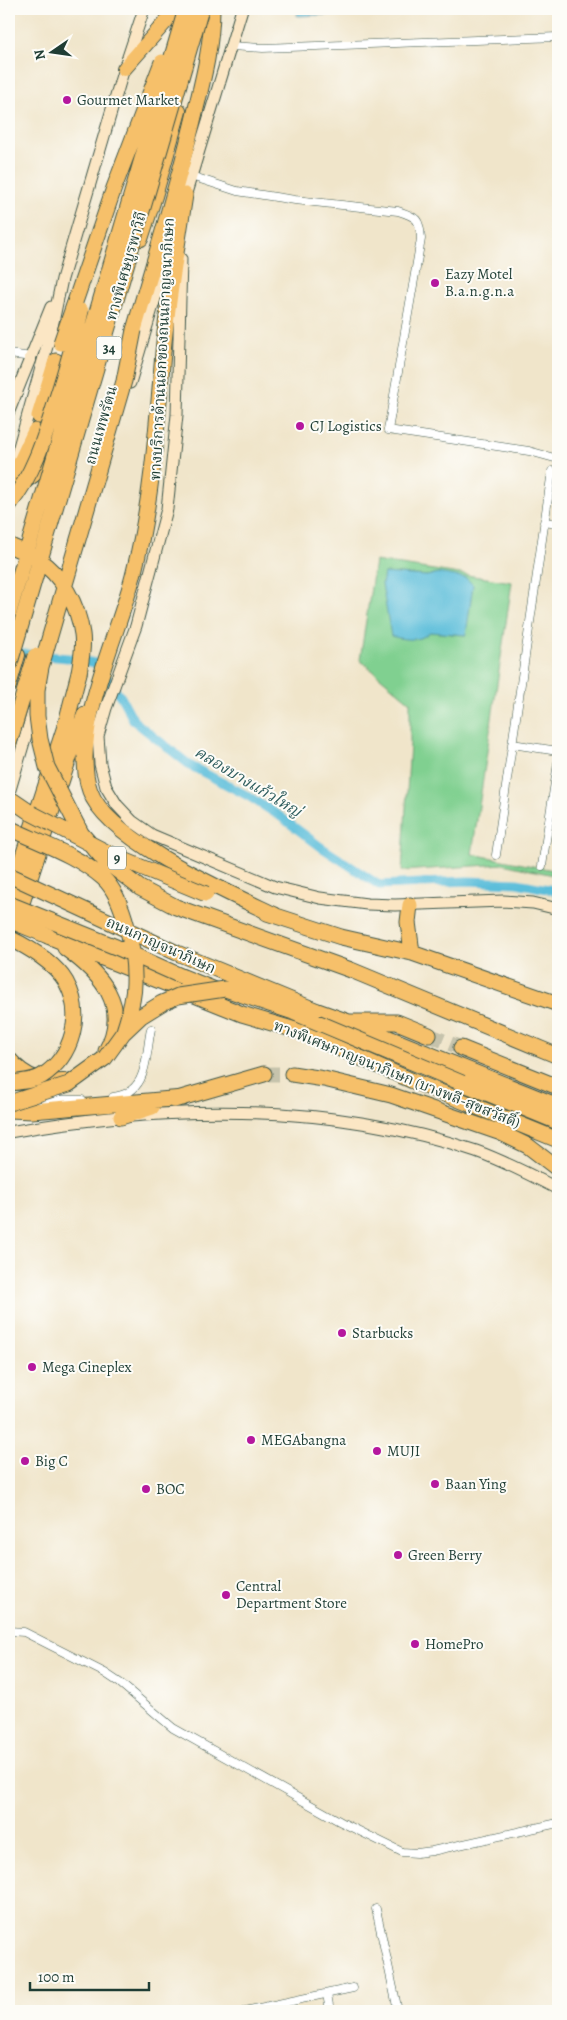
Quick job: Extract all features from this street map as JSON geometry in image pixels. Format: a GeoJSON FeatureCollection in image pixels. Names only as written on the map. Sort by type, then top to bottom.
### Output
{"type":"FeatureCollection","features":[{"type":"Feature","properties":{"kind":"highway"},"geometry":{"type":"LineString","coordinates":[[124,69],[176,9]]}},
{"type":"Feature","properties":{"kind":"highway"},"geometry":{"type":"LineString","coordinates":[[61,343],[137,124],[184,9]]}},
{"type":"Feature","properties":{"kind":"highway","name":"34"},"geometry":{"type":"LineString","coordinates":[[9,603],[184,9]]}},
{"type":"Feature","properties":{"kind":"highway","name":"ทางพิเศษบูรพาวิถี"},"geometry":{"type":"LineString","coordinates":[[9,612],[184,9]]}},
{"type":"Feature","properties":{"kind":"highway","name":"ทางพิเศษบูรพาวิถี"},"geometry":{"type":"LineString","coordinates":[[9,666],[201,9]]}},
{"type":"Feature","properties":{"kind":"highway","name":"ถนนเทพรัตน"},"geometry":{"type":"LineString","coordinates":[[9,686],[131,270],[155,196],[207,9]]}},
{"type":"Feature","properties":{"kind":"highway"},"geometry":{"type":"LineString","coordinates":[[9,743],[171,204],[200,94],[208,52],[212,9]]}},
{"type":"Feature","properties":{"kind":"highway"},"geometry":{"type":"LineString","coordinates":[[9,943],[76,736],[95,695],[134,574],[156,448],[170,290],[186,195]]}},
{"type":"Feature","properties":{"kind":"highway"},"geometry":{"type":"LineString","coordinates":[[9,505],[25,482],[45,437],[67,366],[88,281],[90,258]]}},
{"type":"Feature","properties":{"kind":"highway"},"geometry":{"type":"LineString","coordinates":[[134,330],[124,381],[41,667],[37,690],[37,716],[47,767],[82,833],[104,860],[140,888],[176,907],[351,970],[558,1056]]}},
{"type":"Feature","properties":{"kind":"highway"},"geometry":{"type":"LineString","coordinates":[[9,487],[37,424],[56,361]]}},
{"type":"Feature","properties":{"kind":"highway"},"geometry":{"type":"LineString","coordinates":[[9,494],[50,463]]}},
{"type":"Feature","properties":{"kind":"highway"},"geometry":{"type":"LineString","coordinates":[[9,546],[37,558],[56,575],[67,591],[78,613],[82,636],[79,673],[66,723],[9,899]]}},
{"type":"Feature","properties":{"kind":"highway"},"geometry":{"type":"LineString","coordinates":[[95,695],[84,765],[90,792],[106,814],[121,829],[149,849],[275,915],[341,937],[412,953],[557,1002]]}},
{"type":"Feature","properties":{"kind":"highway"},"geometry":{"type":"LineString","coordinates":[[9,798],[31,813]]}},
{"type":"Feature","properties":{"kind":"highway","name":"9"},"geometry":{"type":"LineString","coordinates":[[9,807],[31,813],[112,856],[206,894],[275,915]]}},
{"type":"Feature","properties":{"kind":"highway"},"geometry":{"type":"LineString","coordinates":[[9,828],[86,865],[105,880],[115,896],[128,934],[133,957],[134,983],[123,1032],[105,1058],[69,1084],[9,1103]]}},
{"type":"Feature","properties":{"kind":"highway","name":"ถนนกาญจนาภิเษก"},"geometry":{"type":"LineString","coordinates":[[9,875],[177,954],[316,1010]]}},
{"type":"Feature","properties":{"kind":"highway"},"geometry":{"type":"LineString","coordinates":[[9,904],[116,948],[181,983]]}},
{"type":"Feature","properties":{"kind":"highway"},"geometry":{"type":"LineString","coordinates":[[410,905],[408,922],[412,953]]}},
{"type":"Feature","properties":{"kind":"highway"},"geometry":{"type":"LineString","coordinates":[[9,920],[48,936],[181,983]]}},
{"type":"Feature","properties":{"kind":"highway"},"geometry":{"type":"LineString","coordinates":[[9,1059],[17,1069],[37,1080],[53,1083],[71,1080],[90,1070],[114,1038],[114,1004],[103,982],[88,966],[48,936]]}},
{"type":"Feature","properties":{"kind":"highway"},"geometry":{"type":"LineString","coordinates":[[9,938],[22,944],[47,961],[66,981],[74,1006],[75,1028],[68,1048],[58,1063],[41,1077],[9,1083]]}},
{"type":"Feature","properties":{"kind":"highway","name":"ทางพิเศษกาญจนาภิเษก (บางพลี-สุขสวัสดิ์)"},"geometry":{"type":"LineString","coordinates":[[181,983],[246,1003],[302,1032],[413,1081],[558,1140]]}},
{"type":"Feature","properties":{"kind":"highway","name":"ทางพิเศษกาญจนาภิเษก (บางพลี-สุขสวัสดิ์)"},"geometry":{"type":"LineString","coordinates":[[123,1032],[141,1016],[178,996],[225,988],[293,1012],[558,1122]]}},
{"type":"Feature","properties":{"kind":"highway","name":"ทางพิเศษกาญจนาภิเษก (บางพลี-สุขสวัสดิ์)"},"geometry":{"type":"LineString","coordinates":[[316,1010],[350,1022],[397,1022],[430,1035]]}},
{"type":"Feature","properties":{"kind":"highway"},"geometry":{"type":"LineString","coordinates":[[350,1022],[558,1106]]}},
{"type":"Feature","properties":{"kind":"highway"},"geometry":{"type":"LineString","coordinates":[[461,1048],[558,1087]]}},
{"type":"Feature","properties":{"kind":"highway"},"geometry":{"type":"LineString","coordinates":[[121,1117],[264,1074]]}},
{"type":"Feature","properties":{"kind":"highway"},"geometry":{"type":"LineString","coordinates":[[292,1074],[324,1079],[391,1095],[502,1133],[528,1146],[558,1169]]}},
{"type":"Feature","properties":{"kind":"highway"},"geometry":{"type":"LineString","coordinates":[[9,1110],[32,1111],[183,1098]]}},
{"type":"Feature","properties":{"kind":"main road"},"geometry":{"type":"LineString","coordinates":[[9,412],[62,279],[124,69],[144,9]]}},
{"type":"Feature","properties":{"kind":"main road","name":"ถนนเทพรัตน"},"geometry":{"type":"LineString","coordinates":[[9,793],[242,9]]}},
{"type":"Feature","properties":{"kind":"main road","name":"ทางบริการด้านนอกของถนนกาญจนาภิเษก"},"geometry":{"type":"LineString","coordinates":[[186,195],[178,311],[177,415],[167,509],[136,626],[119,669],[98,736],[100,764],[106,787],[117,805],[132,821],[152,835],[275,887],[320,898],[358,903],[410,905],[503,901],[533,903],[558,909]]}},
{"type":"Feature","properties":{"kind":"main road"},"geometry":{"type":"LineString","coordinates":[[9,483],[52,332],[62,279]]}},
{"type":"Feature","properties":{"kind":"main road"},"geometry":{"type":"LineString","coordinates":[[9,1132],[121,1117],[242,1113],[318,1117],[410,1133],[476,1152],[516,1168],[558,1189]]}},
{"type":"Feature","properties":{"kind":"street"},"geometry":{"type":"LineString","coordinates":[[231,46],[263,48],[558,37]]}},
{"type":"Feature","properties":{"kind":"street"},"geometry":{"type":"LineString","coordinates":[[191,176],[236,191],[296,200],[398,211],[414,216],[420,225],[421,239],[388,430],[528,451],[558,459]]}},
{"type":"Feature","properties":{"kind":"street"},"geometry":{"type":"LineString","coordinates":[[9,354],[32,357]]}},
{"type":"Feature","properties":{"kind":"street"},"geometry":{"type":"LineString","coordinates":[[496,856],[552,471]]}},
{"type":"Feature","properties":{"kind":"street"},"geometry":{"type":"LineString","coordinates":[[544,522],[558,524]]}},
{"type":"Feature","properties":{"kind":"street"},"geometry":{"type":"LineString","coordinates":[[512,744],[558,751]]}},
{"type":"Feature","properties":{"kind":"street"},"geometry":{"type":"LineString","coordinates":[[542,866],[558,763]]}},
{"type":"Feature","properties":{"kind":"street"},"geometry":{"type":"LineString","coordinates":[[9,1098],[73,1100],[119,1097],[132,1092],[137,1087],[142,1076],[151,1029]]}},
{"type":"Feature","properties":{"kind":"street"},"geometry":{"type":"LineString","coordinates":[[9,1631],[24,1632],[105,1673],[120,1683],[179,1732],[341,1822],[402,1852],[432,1851],[558,1823]]}},
{"type":"Feature","properties":{"kind":"street"},"geometry":{"type":"LineString","coordinates":[[376,1909],[398,2011]]}},
{"type":"Feature","properties":{"kind":"street"},"geometry":{"type":"LineString","coordinates":[[250,2011],[283,2008],[353,1988]]}},
{"type":"Feature","properties":{"kind":"street"},"geometry":{"type":"LineString","coordinates":[[327,1994],[330,2011]]}},
{"type":"Feature","properties":{"kind":"green space"},"geometry":{"type":"Polygon","coordinates":[[[375,561],[512,582],[472,854],[558,871],[558,876],[503,864],[402,871],[410,744],[410,702],[360,660],[375,561]],[[384,573],[430,632],[466,635],[438,573],[428,576],[384,573]]]}},
{"type":"Feature","properties":{"kind":"water"},"geometry":{"type":"Polygon","coordinates":[[[298,9],[393,9],[393,12],[297,16],[298,9]]]}},
{"type":"Feature","properties":{"kind":"water"},"geometry":{"type":"Polygon","coordinates":[[[384,573],[427,576],[438,573],[466,578],[473,585],[466,635],[430,632],[417,639],[391,636],[382,584],[384,573]]]}},
{"type":"Feature","properties":{"kind":"waterway","name":"คลองบางแก้วใหญ่"},"geometry":{"type":"LineString","coordinates":[[15,653],[68,658],[95,663],[121,697],[134,721],[191,766],[248,796],[379,885],[467,881],[517,883],[558,891]]}},
{"type":"Feature","properties":{"kind":"tunnel"},"geometry":{"type":"LineString","coordinates":[[429,1035],[461,1048]]}},
{"type":"Feature","properties":{"kind":"tunnel"},"geometry":{"type":"LineString","coordinates":[[264,1074],[292,1074]]}},
{"type":"Feature","properties":{"kind":"place","name":"Gourmet Market"},"geometry":{"type":"Point","coordinates":[67,100]}},
{"type":"Feature","properties":{"kind":"place","name":"Eazy Motel B.a.n.g.n.a"},"geometry":{"type":"Point","coordinates":[435,283]}},
{"type":"Feature","properties":{"kind":"place","name":"CJ Logistics"},"geometry":{"type":"Point","coordinates":[300,426]}},
{"type":"Feature","properties":{"kind":"place","name":"Starbucks"},"geometry":{"type":"Point","coordinates":[342,1333]}},
{"type":"Feature","properties":{"kind":"place","name":"Mega Cineplex"},"geometry":{"type":"Point","coordinates":[32,1367]}},
{"type":"Feature","properties":{"kind":"place","name":"MEGAbangna"},"geometry":{"type":"Point","coordinates":[251,1440]}},
{"type":"Feature","properties":{"kind":"place","name":"MUJI"},"geometry":{"type":"Point","coordinates":[377,1451]}},
{"type":"Feature","properties":{"kind":"place","name":"Big C"},"geometry":{"type":"Point","coordinates":[25,1461]}},
{"type":"Feature","properties":{"kind":"place","name":"Baan Ying"},"geometry":{"type":"Point","coordinates":[435,1484]}},
{"type":"Feature","properties":{"kind":"place","name":"BOC"},"geometry":{"type":"Point","coordinates":[146,1489]}},
{"type":"Feature","properties":{"kind":"place","name":"Green Berry"},"geometry":{"type":"Point","coordinates":[398,1555]}},
{"type":"Feature","properties":{"kind":"place","name":"Central Department Store"},"geometry":{"type":"Point","coordinates":[226,1595]}},
{"type":"Feature","properties":{"kind":"place","name":"HomePro"},"geometry":{"type":"Point","coordinates":[415,1644]}}]}
